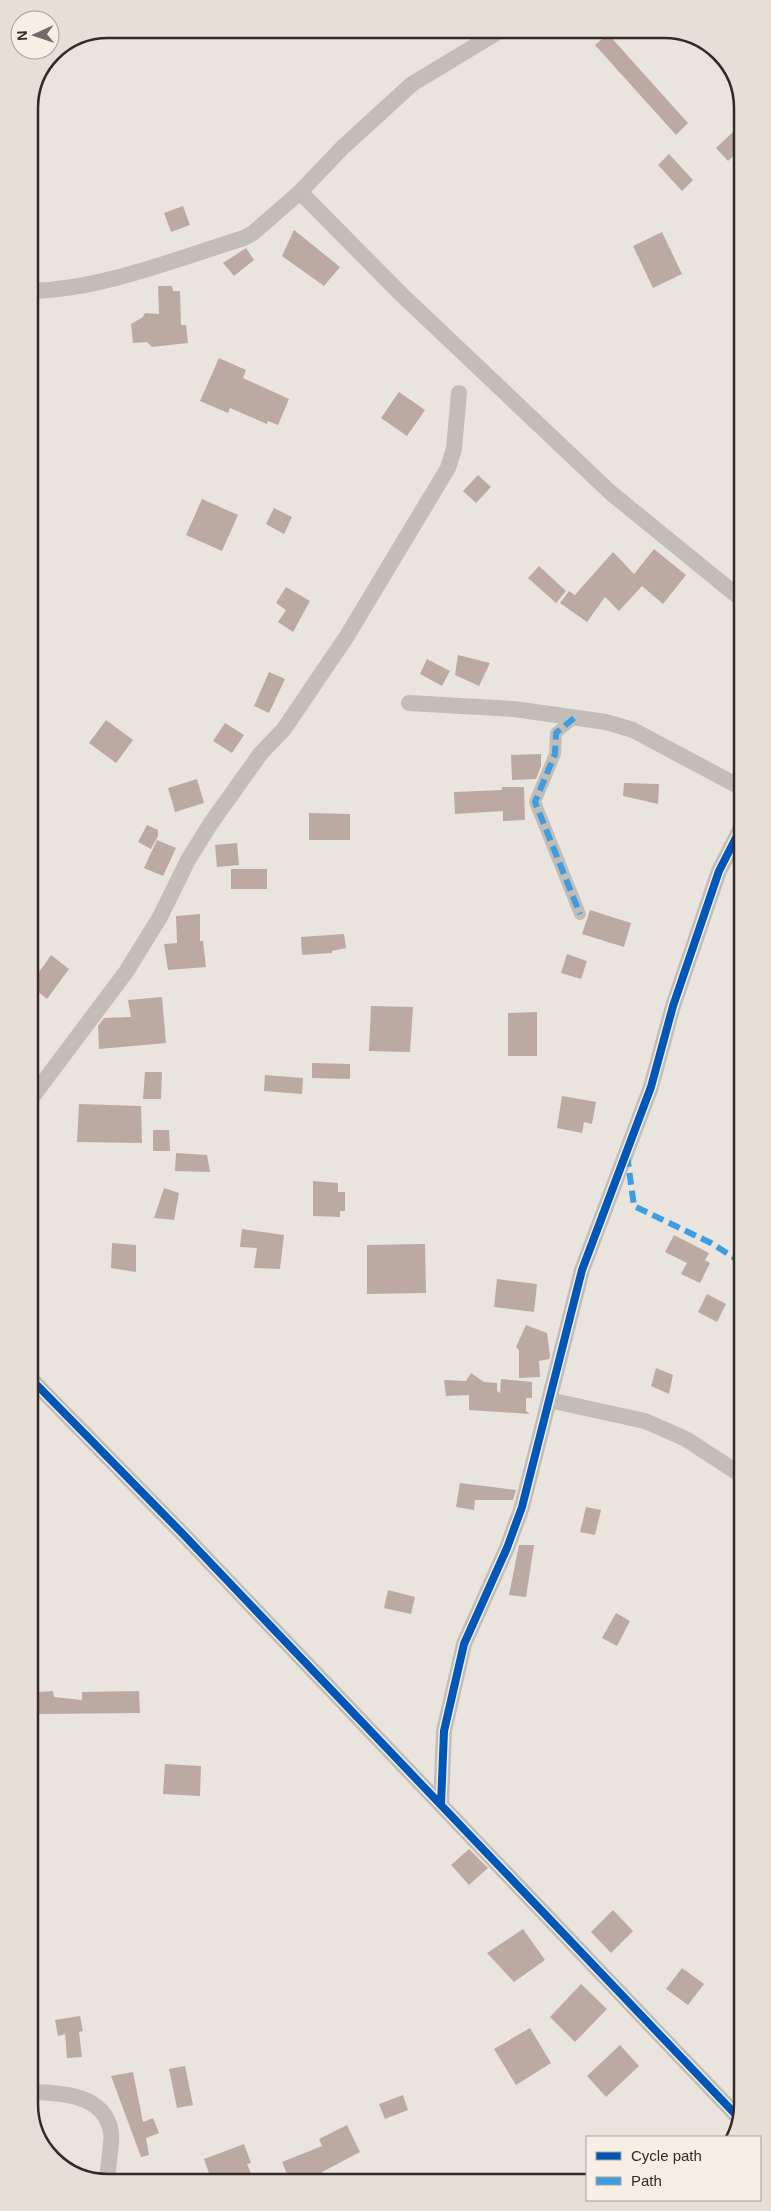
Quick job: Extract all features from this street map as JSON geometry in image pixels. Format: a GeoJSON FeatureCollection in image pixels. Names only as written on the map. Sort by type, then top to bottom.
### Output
{"type":"FeatureCollection","features":[{"type":"Feature","properties":{"kind":"street"},"geometry":{"type":"LineString","coordinates":[[38,290],[81,286],[244,238],[254,233],[300,192],[342,148],[412,84],[488,38]]}},
{"type":"Feature","properties":{"kind":"street"},"geometry":{"type":"LineString","coordinates":[[300,192],[402,295],[611,494],[734,593]]}},
{"type":"Feature","properties":{"kind":"street"},"geometry":{"type":"LineString","coordinates":[[38,1089],[126,972],[160,918],[188,860],[211,823],[261,753],[284,729],[371,598],[448,468],[454,449],[459,393]]}},
{"type":"Feature","properties":{"kind":"street"},"geometry":{"type":"LineString","coordinates":[[409,703],[514,709],[606,722],[633,730],[734,784]]}},
{"type":"Feature","properties":{"kind":"street"},"geometry":{"type":"LineString","coordinates":[[574,718],[556,733],[555,754],[535,802],[580,914]]}},
{"type":"Feature","properties":{"kind":"street"},"geometry":{"type":"LineString","coordinates":[[441,1804],[444,1731],[464,1644],[507,1548],[522,1508],[582,1270],[651,1088],[673,1006],[719,871],[734,840]]}},
{"type":"Feature","properties":{"kind":"street"},"geometry":{"type":"LineString","coordinates":[[38,1387],[441,1804],[733,2112]]}},
{"type":"Feature","properties":{"kind":"street"},"geometry":{"type":"LineString","coordinates":[[549,1400],[645,1420],[686,1439],[734,1470]]}},
{"type":"Feature","properties":{"kind":"street"},"geometry":{"type":"LineString","coordinates":[[38,2093],[77,2096],[97,2105],[112,2133],[108,2173]]}},
{"type":"Feature","properties":{"kind":"building"},"geometry":{"type":"Polygon","coordinates":[[[603,38],[612,38],[688,123],[676,135],[595,45],[603,38]]]}},
{"type":"Feature","properties":{"kind":"building"},"geometry":{"type":"Polygon","coordinates":[[[733,132],[734,156],[728,161],[716,148],[733,132]]]}},
{"type":"Feature","properties":{"kind":"building"},"geometry":{"type":"Polygon","coordinates":[[[669,154],[693,180],[682,191],[658,165],[669,154]]]}},
{"type":"Feature","properties":{"kind":"building"},"geometry":{"type":"Polygon","coordinates":[[[183,206],[190,225],[171,232],[164,213],[183,206]]]}},
{"type":"Feature","properties":{"kind":"building"},"geometry":{"type":"Polygon","coordinates":[[[294,230],[340,267],[324,286],[282,256],[294,230]]]}},
{"type":"Feature","properties":{"kind":"building"},"geometry":{"type":"Polygon","coordinates":[[[662,232],[682,274],[653,288],[633,246],[662,232]]]}},
{"type":"Feature","properties":{"kind":"building"},"geometry":{"type":"Polygon","coordinates":[[[246,248],[254,260],[234,276],[223,263],[246,248]]]}},
{"type":"Feature","properties":{"kind":"building"},"geometry":{"type":"Polygon","coordinates":[[[158,286],[172,286],[173,291],[180,291],[181,325],[186,325],[188,343],[152,347],[147,342],[133,343],[131,324],[143,317],[145,313],[159,314],[158,286]]]}},
{"type":"Feature","properties":{"kind":"building"},"geometry":{"type":"Polygon","coordinates":[[[219,358],[246,370],[243,378],[289,399],[278,425],[268,421],[267,424],[230,408],[228,413],[200,401],[219,358]]]}},
{"type":"Feature","properties":{"kind":"building"},"geometry":{"type":"Polygon","coordinates":[[[399,392],[425,410],[407,436],[381,418],[399,392]]]}},
{"type":"Feature","properties":{"kind":"building"},"geometry":{"type":"Polygon","coordinates":[[[478,475],[491,487],[476,503],[463,491],[478,475]]]}},
{"type":"Feature","properties":{"kind":"building"},"geometry":{"type":"Polygon","coordinates":[[[202,499],[238,515],[222,551],[186,535],[202,499]]]}},
{"type":"Feature","properties":{"kind":"building"},"geometry":{"type":"Polygon","coordinates":[[[274,508],[292,517],[284,534],[266,524],[274,508]]]}},
{"type":"Feature","properties":{"kind":"building"},"geometry":{"type":"Polygon","coordinates":[[[654,549],[686,575],[663,604],[642,586],[619,611],[605,597],[587,622],[560,603],[569,591],[575,595],[613,552],[634,574],[654,549]]]}},
{"type":"Feature","properties":{"kind":"building"},"geometry":{"type":"Polygon","coordinates":[[[539,566],[566,591],[556,603],[528,578],[539,566]]]}},
{"type":"Feature","properties":{"kind":"building"},"geometry":{"type":"Polygon","coordinates":[[[286,587],[310,601],[293,632],[278,622],[286,610],[276,603],[286,587]]]}},
{"type":"Feature","properties":{"kind":"building"},"geometry":{"type":"Polygon","coordinates":[[[458,655],[490,663],[479,686],[455,675],[458,655]]]}},
{"type":"Feature","properties":{"kind":"building"},"geometry":{"type":"Polygon","coordinates":[[[427,659],[450,671],[442,686],[420,674],[427,659]]]}},
{"type":"Feature","properties":{"kind":"building"},"geometry":{"type":"Polygon","coordinates":[[[269,672],[285,679],[269,713],[254,706],[269,672]]]}},
{"type":"Feature","properties":{"kind":"building"},"geometry":{"type":"Polygon","coordinates":[[[106,720],[133,740],[116,763],[89,743],[106,720]]]}},
{"type":"Feature","properties":{"kind":"building"},"geometry":{"type":"Polygon","coordinates":[[[225,723],[244,735],[232,753],[213,741],[225,723]]]}},
{"type":"Feature","properties":{"kind":"building"},"geometry":{"type":"Polygon","coordinates":[[[541,754],[541,766],[536,779],[512,780],[511,755],[541,754]]]}},
{"type":"Feature","properties":{"kind":"building"},"geometry":{"type":"Polygon","coordinates":[[[197,779],[204,803],[175,812],[168,788],[197,779]]]}},
{"type":"Feature","properties":{"kind":"building"},"geometry":{"type":"Polygon","coordinates":[[[624,783],[659,784],[658,804],[623,796],[624,783]]]}},
{"type":"Feature","properties":{"kind":"building"},"geometry":{"type":"Polygon","coordinates":[[[502,787],[524,787],[525,820],[503,821],[503,811],[455,814],[454,792],[502,790],[502,787]]]}},
{"type":"Feature","properties":{"kind":"building"},"geometry":{"type":"Polygon","coordinates":[[[309,813],[350,814],[350,840],[309,840],[309,813]]]}},
{"type":"Feature","properties":{"kind":"building"},"geometry":{"type":"Polygon","coordinates":[[[147,825],[158,830],[158,836],[151,849],[138,842],[147,825]]]}},
{"type":"Feature","properties":{"kind":"building"},"geometry":{"type":"Polygon","coordinates":[[[157,840],[176,848],[163,876],[144,868],[157,840]]]}},
{"type":"Feature","properties":{"kind":"building"},"geometry":{"type":"Polygon","coordinates":[[[237,843],[239,865],[217,867],[215,845],[237,843]]]}},
{"type":"Feature","properties":{"kind":"building"},"geometry":{"type":"Polygon","coordinates":[[[231,869],[267,869],[267,889],[231,889],[231,869]]]}},
{"type":"Feature","properties":{"kind":"building"},"geometry":{"type":"Polygon","coordinates":[[[590,910],[631,923],[624,947],[582,934],[590,910]]]}},
{"type":"Feature","properties":{"kind":"building"},"geometry":{"type":"Polygon","coordinates":[[[200,914],[200,941],[203,941],[206,967],[168,970],[164,944],[177,943],[176,916],[200,914]]]}},
{"type":"Feature","properties":{"kind":"building"},"geometry":{"type":"Polygon","coordinates":[[[344,934],[346,948],[332,951],[332,953],[302,955],[301,937],[344,934]]]}},
{"type":"Feature","properties":{"kind":"building"},"geometry":{"type":"Polygon","coordinates":[[[567,954],[587,961],[581,979],[561,973],[567,954]]]}},
{"type":"Feature","properties":{"kind":"building"},"geometry":{"type":"Polygon","coordinates":[[[51,955],[69,969],[47,999],[38,992],[38,974],[51,955]]]}},
{"type":"Feature","properties":{"kind":"building"},"geometry":{"type":"Polygon","coordinates":[[[162,997],[166,1043],[99,1049],[98,1026],[104,1018],[131,1017],[128,1000],[162,997]]]}},
{"type":"Feature","properties":{"kind":"building"},"geometry":{"type":"Polygon","coordinates":[[[371,1006],[413,1007],[410,1052],[369,1051],[371,1006]]]}},
{"type":"Feature","properties":{"kind":"building"},"geometry":{"type":"Polygon","coordinates":[[[537,1012],[537,1056],[508,1056],[508,1013],[537,1012]]]}},
{"type":"Feature","properties":{"kind":"building"},"geometry":{"type":"Polygon","coordinates":[[[312,1063],[350,1064],[350,1079],[312,1078],[312,1063]]]}},
{"type":"Feature","properties":{"kind":"building"},"geometry":{"type":"Polygon","coordinates":[[[145,1072],[162,1072],[161,1099],[143,1099],[145,1072]]]}},
{"type":"Feature","properties":{"kind":"building"},"geometry":{"type":"Polygon","coordinates":[[[265,1075],[303,1078],[302,1094],[264,1091],[265,1075]]]}},
{"type":"Feature","properties":{"kind":"building"},"geometry":{"type":"Polygon","coordinates":[[[562,1096],[596,1102],[592,1124],[584,1122],[582,1133],[557,1128],[562,1096]]]}},
{"type":"Feature","properties":{"kind":"building"},"geometry":{"type":"Polygon","coordinates":[[[79,1104],[141,1106],[142,1143],[77,1142],[79,1104]]]}},
{"type":"Feature","properties":{"kind":"building"},"geometry":{"type":"Polygon","coordinates":[[[153,1130],[169,1130],[170,1151],[153,1151],[153,1130]]]}},
{"type":"Feature","properties":{"kind":"building"},"geometry":{"type":"Polygon","coordinates":[[[176,1153],[207,1155],[210,1172],[175,1171],[176,1153]]]}},
{"type":"Feature","properties":{"kind":"building"},"geometry":{"type":"Polygon","coordinates":[[[313,1181],[338,1183],[338,1192],[345,1192],[345,1211],[340,1211],[340,1217],[313,1216],[313,1181]]]}},
{"type":"Feature","properties":{"kind":"building"},"geometry":{"type":"Polygon","coordinates":[[[164,1188],[179,1193],[174,1220],[154,1218],[164,1188]]]}},
{"type":"Feature","properties":{"kind":"building"},"geometry":{"type":"Polygon","coordinates":[[[242,1229],[284,1235],[280,1269],[254,1268],[257,1248],[240,1247],[242,1229]]]}},
{"type":"Feature","properties":{"kind":"building"},"geometry":{"type":"Polygon","coordinates":[[[674,1235],[709,1253],[705,1260],[710,1263],[700,1283],[681,1274],[687,1263],[665,1252],[674,1235]]]}},
{"type":"Feature","properties":{"kind":"building"},"geometry":{"type":"Polygon","coordinates":[[[112,1243],[136,1245],[136,1272],[111,1268],[112,1243]]]}},
{"type":"Feature","properties":{"kind":"building"},"geometry":{"type":"Polygon","coordinates":[[[425,1244],[426,1293],[367,1294],[367,1245],[425,1244]]]}},
{"type":"Feature","properties":{"kind":"building"},"geometry":{"type":"Polygon","coordinates":[[[497,1279],[537,1284],[534,1312],[494,1307],[497,1279]]]}},
{"type":"Feature","properties":{"kind":"building"},"geometry":{"type":"Polygon","coordinates":[[[707,1294],[726,1304],[717,1322],[698,1312],[707,1294]]]}},
{"type":"Feature","properties":{"kind":"building"},"geometry":{"type":"Polygon","coordinates":[[[526,1325],[547,1333],[550,1356],[549,1359],[539,1361],[540,1377],[519,1378],[519,1350],[516,1347],[526,1325]]]}},
{"type":"Feature","properties":{"kind":"building"},"geometry":{"type":"Polygon","coordinates":[[[656,1368],[673,1375],[669,1394],[651,1386],[656,1368]]]}},
{"type":"Feature","properties":{"kind":"building"},"geometry":{"type":"Polygon","coordinates":[[[471,1373],[484,1382],[497,1383],[497,1391],[500,1393],[501,1379],[532,1382],[532,1398],[526,1398],[526,1411],[530,1414],[469,1410],[469,1395],[446,1396],[444,1380],[466,1381],[471,1373]]]}},
{"type":"Feature","properties":{"kind":"building"},"geometry":{"type":"Polygon","coordinates":[[[460,1483],[516,1490],[513,1500],[475,1500],[474,1510],[456,1507],[460,1483]]]}},
{"type":"Feature","properties":{"kind":"building"},"geometry":{"type":"Polygon","coordinates":[[[586,1507],[601,1510],[595,1535],[580,1532],[586,1507]]]}},
{"type":"Feature","properties":{"kind":"building"},"geometry":{"type":"Polygon","coordinates":[[[519,1545],[534,1545],[526,1597],[509,1595],[519,1545]]]}},
{"type":"Feature","properties":{"kind":"building"},"geometry":{"type":"Polygon","coordinates":[[[388,1590],[415,1597],[411,1614],[384,1608],[388,1590]]]}},
{"type":"Feature","properties":{"kind":"building"},"geometry":{"type":"Polygon","coordinates":[[[616,1613],[630,1621],[617,1646],[602,1638],[616,1613]]]}},
{"type":"Feature","properties":{"kind":"building"},"geometry":{"type":"Polygon","coordinates":[[[53,1691],[54,1697],[82,1700],[82,1692],[139,1691],[140,1713],[39,1714],[38,1692],[53,1691]]]}},
{"type":"Feature","properties":{"kind":"building"},"geometry":{"type":"Polygon","coordinates":[[[165,1764],[201,1766],[200,1796],[163,1794],[165,1764]]]}},
{"type":"Feature","properties":{"kind":"building"},"geometry":{"type":"Polygon","coordinates":[[[469,1849],[488,1868],[469,1885],[451,1865],[469,1849]]]}},
{"type":"Feature","properties":{"kind":"building"},"geometry":{"type":"Polygon","coordinates":[[[613,1910],[633,1931],[611,1953],[591,1932],[613,1910]]]}},
{"type":"Feature","properties":{"kind":"building"},"geometry":{"type":"Polygon","coordinates":[[[523,1929],[545,1960],[514,1982],[487,1953],[523,1929]]]}},
{"type":"Feature","properties":{"kind":"building"},"geometry":{"type":"Polygon","coordinates":[[[682,1968],[704,1984],[688,2005],[666,1989],[682,1968]]]}},
{"type":"Feature","properties":{"kind":"building"},"geometry":{"type":"Polygon","coordinates":[[[581,1984],[607,2009],[575,2042],[550,2017],[581,1984]]]}},
{"type":"Feature","properties":{"kind":"building"},"geometry":{"type":"Polygon","coordinates":[[[80,2016],[83,2031],[79,2032],[82,2057],[67,2058],[65,2034],[58,2036],[55,2020],[80,2016]]]}},
{"type":"Feature","properties":{"kind":"building"},"geometry":{"type":"Polygon","coordinates":[[[530,2028],[551,2063],[516,2085],[494,2049],[530,2028]]]}},
{"type":"Feature","properties":{"kind":"building"},"geometry":{"type":"Polygon","coordinates":[[[620,2045],[639,2066],[606,2097],[587,2076],[620,2045]]]}},
{"type":"Feature","properties":{"kind":"building"},"geometry":{"type":"Polygon","coordinates":[[[185,2066],[193,2105],[177,2108],[169,2069],[185,2066]]]}},
{"type":"Feature","properties":{"kind":"building"},"geometry":{"type":"Polygon","coordinates":[[[133,2072],[143,2122],[153,2118],[159,2133],[146,2138],[149,2155],[141,2157],[111,2076],[133,2072]]]}},
{"type":"Feature","properties":{"kind":"building"},"geometry":{"type":"Polygon","coordinates":[[[403,2095],[408,2110],[385,2119],[379,2104],[403,2095]]]}},
{"type":"Feature","properties":{"kind":"building"},"geometry":{"type":"Polygon","coordinates":[[[347,2125],[360,2152],[322,2172],[323,2173],[287,2173],[282,2162],[322,2146],[319,2139],[347,2125]]]}},
{"type":"Feature","properties":{"kind":"building"},"geometry":{"type":"Polygon","coordinates":[[[244,2144],[251,2163],[247,2164],[251,2173],[209,2173],[204,2159],[244,2144]]]}},
{"type":"Feature","properties":{"kind":"marked path"},"geometry":{"type":"LineString","coordinates":[[574,718],[556,733],[555,754],[535,802],[580,914]]}},
{"type":"Feature","properties":{"kind":"marked path"},"geometry":{"type":"LineString","coordinates":[[627,1155],[634,1206],[711,1243],[734,1258]]}},
{"type":"Feature","properties":{"kind":"cycle path"},"geometry":{"type":"LineString","coordinates":[[441,1804],[444,1731],[464,1644],[507,1548],[522,1507],[582,1270],[651,1087],[673,1006],[719,871],[734,842]]}},
{"type":"Feature","properties":{"kind":"cycle path"},"geometry":{"type":"LineString","coordinates":[[38,1386],[182,1533],[733,2112]]}}]}
